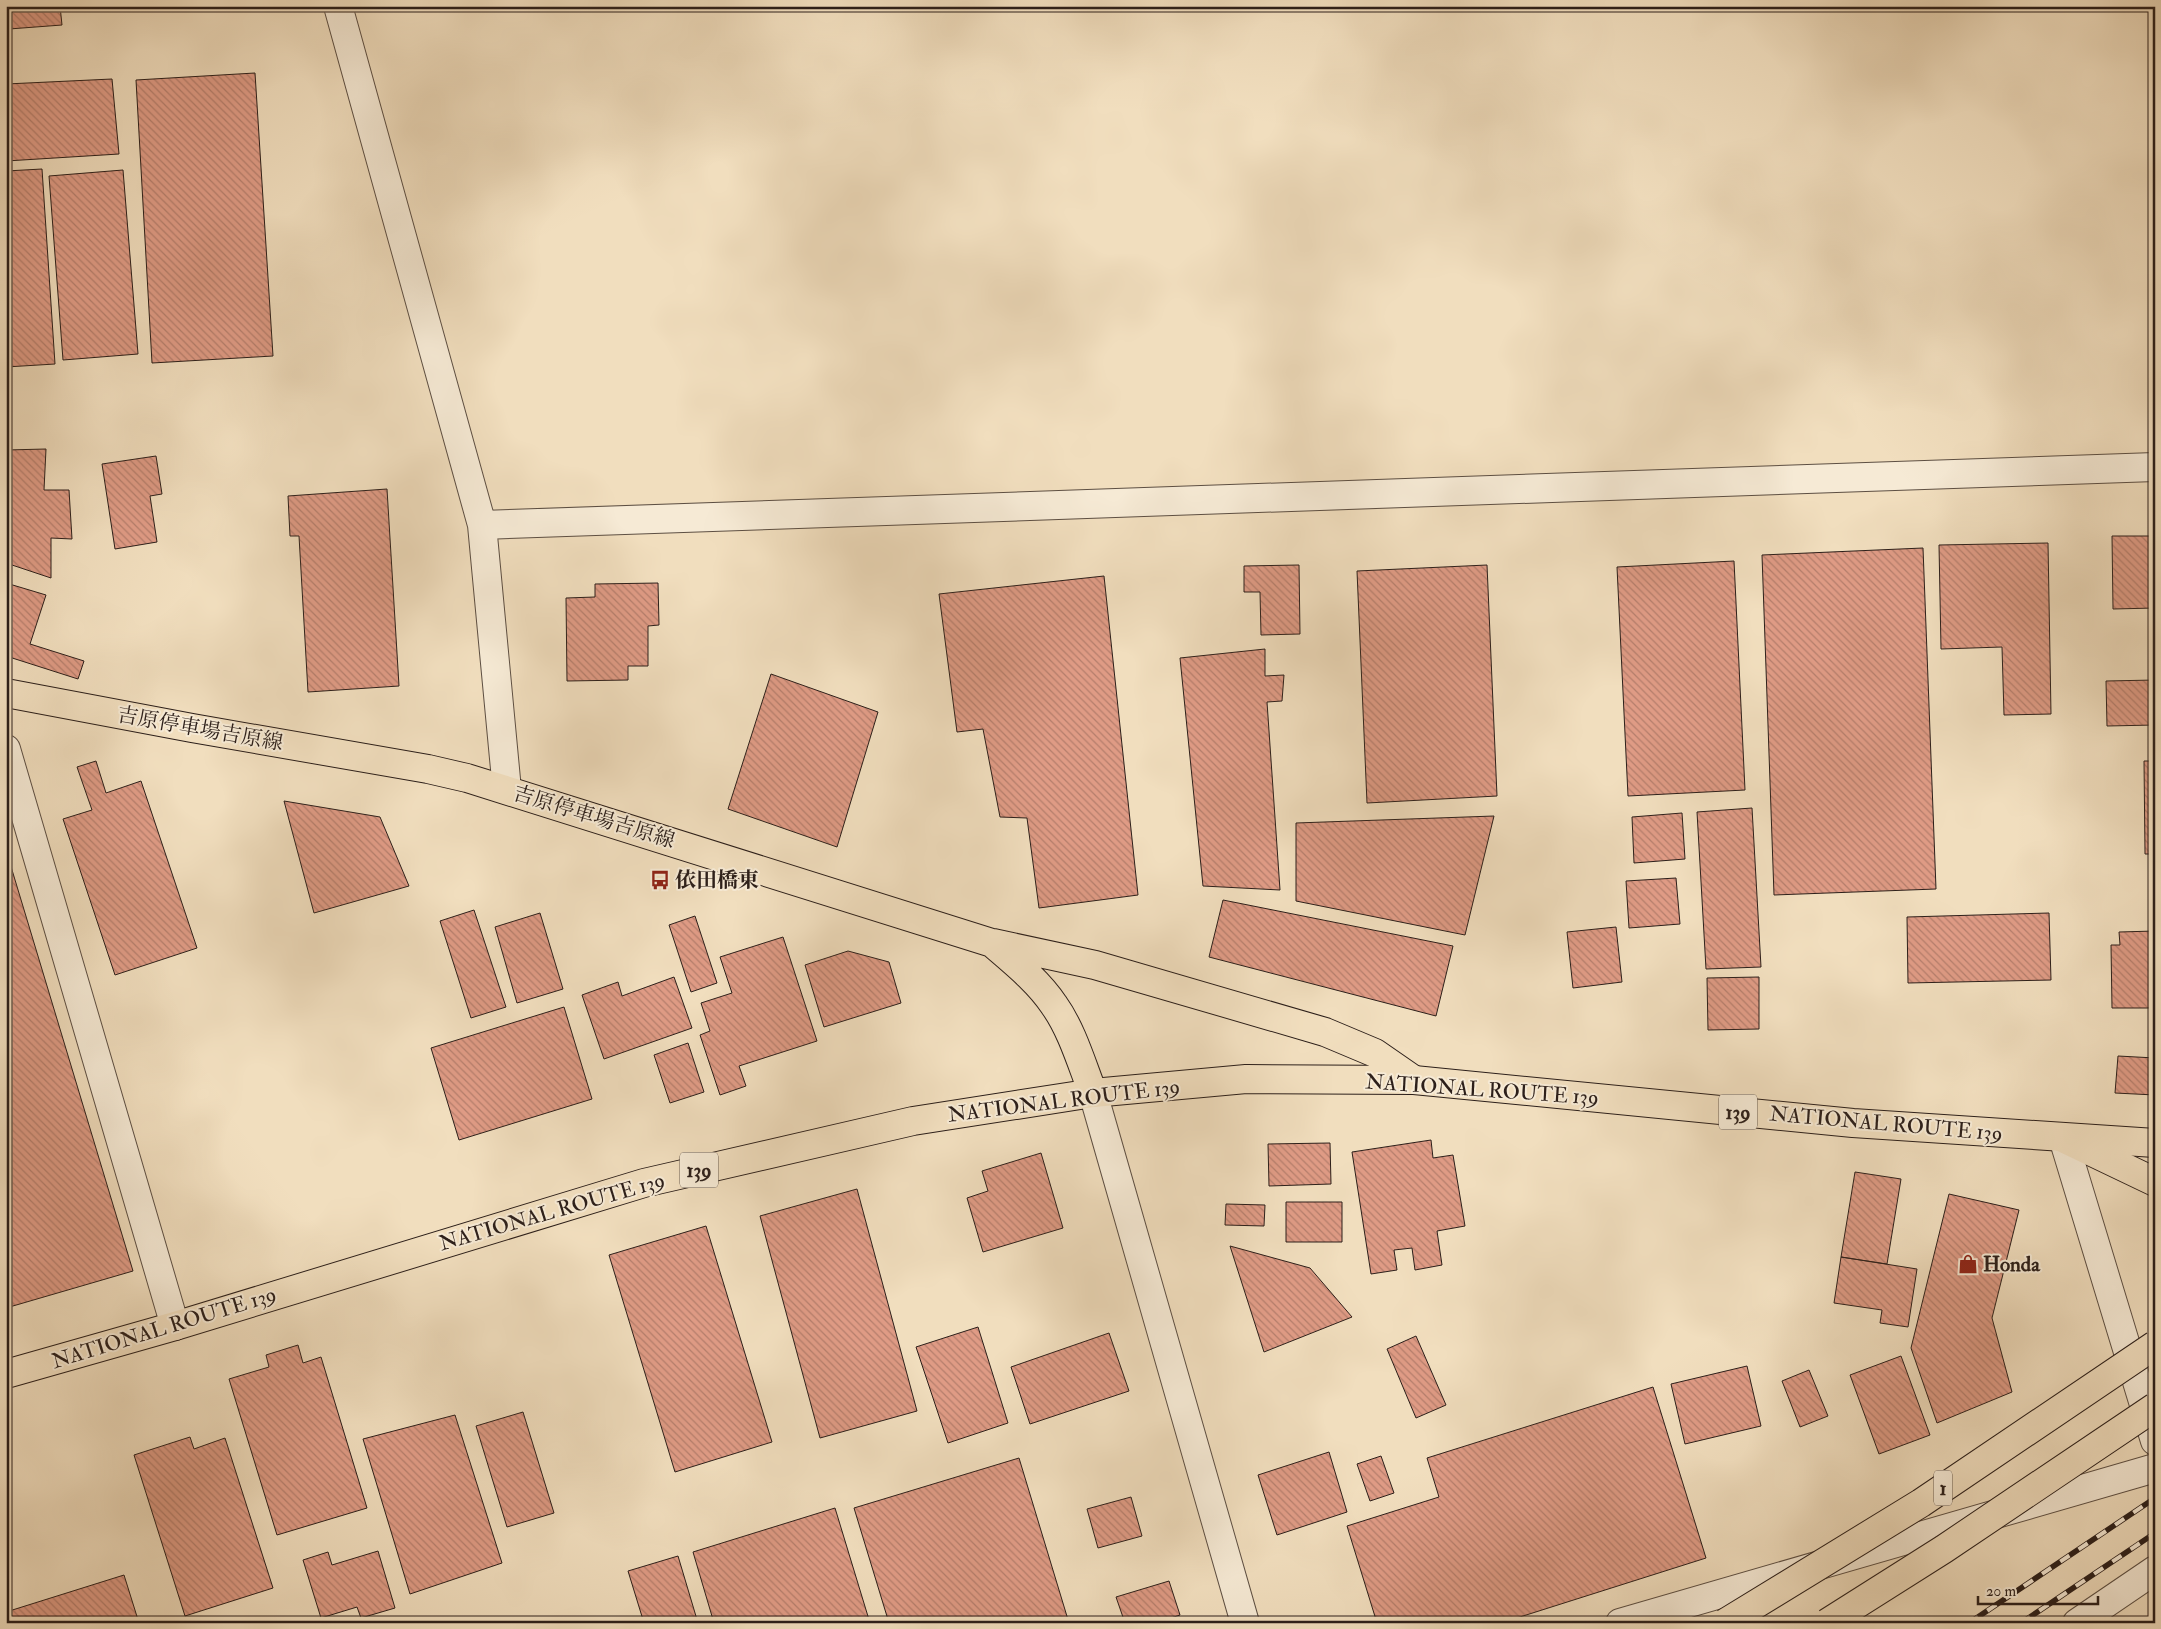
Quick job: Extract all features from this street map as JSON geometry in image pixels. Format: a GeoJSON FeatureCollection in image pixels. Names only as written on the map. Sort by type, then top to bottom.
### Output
{"type":"FeatureCollection","features":[{"type":"Feature","properties":{"kind":"main road","name":"吉原停車場吉原線"},"geometry":{"type":"LineString","coordinates":[[6,692],[192,728],[428,769],[507,790],[992,943],[1026,973],[1055,1006],[1075,1048],[1093,1093]]}},
{"type":"Feature","properties":{"kind":"main road"},"geometry":{"type":"LineString","coordinates":[[992,943],[1095,966],[1325,1032],[1375,1053],[1414,1080]]}},
{"type":"Feature","properties":{"kind":"main road","name":"NATIONAL ROUTE 139"},"geometry":{"type":"LineString","coordinates":[[6,1374],[175,1326],[644,1183],[913,1121],[1093,1093],[1246,1079],[1414,1080],[1853,1123],[2155,1143]]}},
{"type":"Feature","properties":{"kind":"main road"},"geometry":{"type":"LineString","coordinates":[[2063,1138],[2155,1182]]}},
{"type":"Feature","properties":{"kind":"main road","name":"1"},"geometry":{"type":"LineString","coordinates":[[1725,1623],[1921,1503],[2155,1345]]}},
{"type":"Feature","properties":{"kind":"main road"},"geometry":{"type":"LineString","coordinates":[[1826,1623],[1944,1549],[2155,1407]]}},
{"type":"Feature","properties":{"kind":"street"},"geometry":{"type":"LineString","coordinates":[[338,6],[482,525],[507,790]]}},
{"type":"Feature","properties":{"kind":"street"},"geometry":{"type":"LineString","coordinates":[[482,525],[2155,467]]}},
{"type":"Feature","properties":{"kind":"street"},"geometry":{"type":"LineString","coordinates":[[6,749],[175,1326]]}},
{"type":"Feature","properties":{"kind":"street"},"geometry":{"type":"LineString","coordinates":[[1093,1093],[1245,1623]]}},
{"type":"Feature","properties":{"kind":"street"},"geometry":{"type":"LineString","coordinates":[[2063,1138],[2155,1441]]}},
{"type":"Feature","properties":{"kind":"street"},"geometry":{"type":"LineString","coordinates":[[1620,1623],[2155,1468]]}},
{"type":"Feature","properties":{"kind":"street"},"geometry":{"type":"LineString","coordinates":[[2077,1623],[2155,1570]]}},
{"type":"Feature","properties":{"kind":"building"},"geometry":{"type":"Polygon","coordinates":[[[8,6],[60,6],[62,25],[9,29],[8,6]]]}},
{"type":"Feature","properties":{"kind":"building"},"geometry":{"type":"Polygon","coordinates":[[[255,73],[273,356],[152,363],[136,80],[255,73]]]}},
{"type":"Feature","properties":{"kind":"building"},"geometry":{"type":"Polygon","coordinates":[[[112,79],[119,154],[6,161],[6,84],[112,79]]]}},
{"type":"Feature","properties":{"kind":"building"},"geometry":{"type":"Polygon","coordinates":[[[42,169],[55,364],[6,367],[6,171],[42,169]]]}},
{"type":"Feature","properties":{"kind":"building"},"geometry":{"type":"Polygon","coordinates":[[[123,170],[138,354],[63,360],[49,176],[123,170]]]}},
{"type":"Feature","properties":{"kind":"building"},"geometry":{"type":"Polygon","coordinates":[[[6,367],[9,407],[6,407],[6,367]]]}},
{"type":"Feature","properties":{"kind":"building"},"geometry":{"type":"Polygon","coordinates":[[[46,449],[44,490],[69,490],[72,539],[51,538],[51,578],[6,563],[6,450],[46,449]]]}},
{"type":"Feature","properties":{"kind":"building"},"geometry":{"type":"Polygon","coordinates":[[[156,456],[162,494],[150,496],[157,542],[115,549],[102,464],[156,456]]]}},
{"type":"Feature","properties":{"kind":"building"},"geometry":{"type":"Polygon","coordinates":[[[387,489],[399,686],[308,692],[299,536],[290,536],[288,496],[387,489]]]}},
{"type":"Feature","properties":{"kind":"building"},"geometry":{"type":"Polygon","coordinates":[[[2112,536],[2155,536],[2155,608],[2113,609],[2112,536]]]}},
{"type":"Feature","properties":{"kind":"building"},"geometry":{"type":"Polygon","coordinates":[[[2048,543],[2051,714],[2004,715],[2002,647],[1941,649],[1939,545],[2048,543]]]}},
{"type":"Feature","properties":{"kind":"building"},"geometry":{"type":"Polygon","coordinates":[[[1923,548],[1936,889],[1774,895],[1762,555],[1923,548]]]}},
{"type":"Feature","properties":{"kind":"building"},"geometry":{"type":"Polygon","coordinates":[[[1734,561],[1745,790],[1628,796],[1617,567],[1734,561]]]}},
{"type":"Feature","properties":{"kind":"building"},"geometry":{"type":"Polygon","coordinates":[[[1299,565],[1300,634],[1261,635],[1260,592],[1244,592],[1244,566],[1299,565]]]}},
{"type":"Feature","properties":{"kind":"building"},"geometry":{"type":"Polygon","coordinates":[[[1487,565],[1497,796],[1367,803],[1357,571],[1487,565]]]}},
{"type":"Feature","properties":{"kind":"building"},"geometry":{"type":"Polygon","coordinates":[[[1104,576],[1138,895],[1039,908],[1027,818],[1000,817],[983,729],[957,732],[939,594],[1104,576]]]}},
{"type":"Feature","properties":{"kind":"building"},"geometry":{"type":"Polygon","coordinates":[[[6,583],[46,595],[30,644],[84,661],[78,679],[6,656],[6,583]]]}},
{"type":"Feature","properties":{"kind":"building"},"geometry":{"type":"Polygon","coordinates":[[[658,583],[659,625],[648,626],[648,666],[628,666],[628,680],[567,681],[566,598],[595,597],[595,584],[658,583]]]}},
{"type":"Feature","properties":{"kind":"building"},"geometry":{"type":"Polygon","coordinates":[[[1265,649],[1265,676],[1284,675],[1282,701],[1267,702],[1280,890],[1203,886],[1180,658],[1265,649]]]}},
{"type":"Feature","properties":{"kind":"building"},"geometry":{"type":"Polygon","coordinates":[[[771,674],[878,712],[837,847],[728,809],[771,674]]]}},
{"type":"Feature","properties":{"kind":"building"},"geometry":{"type":"Polygon","coordinates":[[[2155,680],[2155,725],[2107,726],[2106,681],[2155,680]]]}},
{"type":"Feature","properties":{"kind":"building"},"geometry":{"type":"Polygon","coordinates":[[[96,761],[106,793],[141,781],[197,948],[115,975],[63,819],[92,810],[77,767],[96,761]]]}},
{"type":"Feature","properties":{"kind":"building"},"geometry":{"type":"Polygon","coordinates":[[[2144,761],[2155,761],[2155,854],[2145,854],[2144,761]]]}},
{"type":"Feature","properties":{"kind":"building"},"geometry":{"type":"Polygon","coordinates":[[[284,801],[380,817],[409,886],[314,913],[284,801]]]}},
{"type":"Feature","properties":{"kind":"building"},"geometry":{"type":"Polygon","coordinates":[[[1752,808],[1761,967],[1706,969],[1697,812],[1752,808]]]}},
{"type":"Feature","properties":{"kind":"building"},"geometry":{"type":"Polygon","coordinates":[[[1682,813],[1685,859],[1634,863],[1632,817],[1682,813]]]}},
{"type":"Feature","properties":{"kind":"building"},"geometry":{"type":"Polygon","coordinates":[[[1494,816],[1465,935],[1296,901],[1296,823],[1494,816]]]}},
{"type":"Feature","properties":{"kind":"building"},"geometry":{"type":"Polygon","coordinates":[[[6,850],[133,1271],[6,1308],[6,850]]]}},
{"type":"Feature","properties":{"kind":"building"},"geometry":{"type":"Polygon","coordinates":[[[1676,878],[1680,924],[1629,928],[1626,881],[1676,878]]]}},
{"type":"Feature","properties":{"kind":"building"},"geometry":{"type":"Polygon","coordinates":[[[1223,900],[1453,946],[1436,1016],[1209,957],[1223,900]]]}},
{"type":"Feature","properties":{"kind":"building"},"geometry":{"type":"Polygon","coordinates":[[[474,910],[506,1007],[471,1018],[440,921],[474,910]]]}},
{"type":"Feature","properties":{"kind":"building"},"geometry":{"type":"Polygon","coordinates":[[[540,913],[563,989],[517,1003],[495,927],[540,913]]]}},
{"type":"Feature","properties":{"kind":"building"},"geometry":{"type":"Polygon","coordinates":[[[2049,913],[2051,980],[1908,983],[1907,917],[2049,913]]]}},
{"type":"Feature","properties":{"kind":"building"},"geometry":{"type":"Polygon","coordinates":[[[695,916],[717,983],[691,992],[669,925],[695,916]]]}},
{"type":"Feature","properties":{"kind":"building"},"geometry":{"type":"Polygon","coordinates":[[[1616,927],[1622,982],[1573,988],[1567,932],[1616,927]]]}},
{"type":"Feature","properties":{"kind":"building"},"geometry":{"type":"Polygon","coordinates":[[[2155,931],[2155,1008],[2112,1008],[2111,945],[2120,945],[2119,932],[2155,931]]]}},
{"type":"Feature","properties":{"kind":"building"},"geometry":{"type":"Polygon","coordinates":[[[783,937],[817,1041],[739,1066],[746,1086],[720,1095],[700,1035],[710,1031],[701,1003],[732,993],[720,957],[783,937]]]}},
{"type":"Feature","properties":{"kind":"building"},"geometry":{"type":"Polygon","coordinates":[[[848,951],[889,962],[901,1003],[824,1027],[805,965],[848,951]]]}},
{"type":"Feature","properties":{"kind":"building"},"geometry":{"type":"Polygon","coordinates":[[[674,977],[692,1028],[604,1059],[582,995],[618,982],[622,996],[674,977]]]}},
{"type":"Feature","properties":{"kind":"building"},"geometry":{"type":"Polygon","coordinates":[[[1759,977],[1759,1029],[1708,1030],[1707,978],[1759,977]]]}},
{"type":"Feature","properties":{"kind":"building"},"geometry":{"type":"Polygon","coordinates":[[[564,1007],[592,1099],[459,1140],[431,1048],[564,1007]]]}},
{"type":"Feature","properties":{"kind":"building"},"geometry":{"type":"Polygon","coordinates":[[[688,1043],[704,1092],[670,1103],[654,1055],[688,1043]]]}},
{"type":"Feature","properties":{"kind":"building"},"geometry":{"type":"Polygon","coordinates":[[[2118,1056],[2155,1058],[2155,1095],[2115,1093],[2118,1056]]]}},
{"type":"Feature","properties":{"kind":"building"},"geometry":{"type":"Polygon","coordinates":[[[1431,1140],[1433,1158],[1453,1155],[1465,1226],[1437,1231],[1442,1265],[1415,1270],[1412,1248],[1394,1250],[1397,1270],[1371,1274],[1352,1152],[1431,1140]]]}},
{"type":"Feature","properties":{"kind":"building"},"geometry":{"type":"Polygon","coordinates":[[[1330,1143],[1331,1184],[1269,1186],[1268,1144],[1330,1143]]]}},
{"type":"Feature","properties":{"kind":"building"},"geometry":{"type":"Polygon","coordinates":[[[1041,1153],[1063,1228],[983,1252],[967,1198],[988,1191],[982,1171],[1041,1153]]]}},
{"type":"Feature","properties":{"kind":"building"},"geometry":{"type":"Polygon","coordinates":[[[1855,1172],[1901,1179],[1887,1264],[1841,1257],[1855,1172]]]}},
{"type":"Feature","properties":{"kind":"building"},"geometry":{"type":"Polygon","coordinates":[[[857,1189],[917,1411],[820,1438],[760,1216],[857,1189]]]}},
{"type":"Feature","properties":{"kind":"building","name":"Honda"},"geometry":{"type":"Polygon","coordinates":[[[1949,1194],[2019,1210],[1992,1318],[2012,1392],[1937,1423],[1911,1348],[1949,1194]]]}},
{"type":"Feature","properties":{"kind":"building"},"geometry":{"type":"Polygon","coordinates":[[[1286,1202],[1342,1202],[1342,1242],[1286,1242],[1286,1202]]]}},
{"type":"Feature","properties":{"kind":"building"},"geometry":{"type":"Polygon","coordinates":[[[1226,1204],[1265,1205],[1264,1226],[1225,1225],[1226,1204]]]}},
{"type":"Feature","properties":{"kind":"building"},"geometry":{"type":"Polygon","coordinates":[[[706,1226],[772,1442],[675,1472],[609,1255],[706,1226]]]}},
{"type":"Feature","properties":{"kind":"building"},"geometry":{"type":"Polygon","coordinates":[[[1230,1246],[1310,1268],[1352,1317],[1264,1352],[1230,1246]]]}},
{"type":"Feature","properties":{"kind":"building"},"geometry":{"type":"Polygon","coordinates":[[[1841,1257],[1917,1269],[1908,1327],[1880,1323],[1882,1310],[1834,1303],[1841,1257]]]}},
{"type":"Feature","properties":{"kind":"building"},"geometry":{"type":"Polygon","coordinates":[[[978,1327],[1008,1423],[948,1443],[916,1347],[978,1327]]]}},
{"type":"Feature","properties":{"kind":"building"},"geometry":{"type":"Polygon","coordinates":[[[1109,1333],[1129,1391],[1030,1424],[1011,1367],[1109,1333]]]}},
{"type":"Feature","properties":{"kind":"building"},"geometry":{"type":"Polygon","coordinates":[[[1416,1336],[1446,1405],[1416,1418],[1387,1349],[1416,1336]]]}},
{"type":"Feature","properties":{"kind":"building"},"geometry":{"type":"Polygon","coordinates":[[[298,1345],[303,1363],[321,1357],[367,1508],[277,1535],[229,1379],[269,1367],[266,1355],[298,1345]]]}},
{"type":"Feature","properties":{"kind":"building"},"geometry":{"type":"Polygon","coordinates":[[[1901,1356],[1930,1435],[1879,1454],[1850,1375],[1901,1356]]]}},
{"type":"Feature","properties":{"kind":"building"},"geometry":{"type":"Polygon","coordinates":[[[1747,1366],[1761,1426],[1685,1444],[1671,1384],[1747,1366]]]}},
{"type":"Feature","properties":{"kind":"building"},"geometry":{"type":"Polygon","coordinates":[[[1809,1370],[1828,1416],[1800,1427],[1782,1381],[1809,1370]]]}},
{"type":"Feature","properties":{"kind":"building"},"geometry":{"type":"Polygon","coordinates":[[[1653,1387],[1706,1558],[1501,1623],[1377,1623],[1347,1526],[1439,1497],[1427,1458],[1653,1387]]]}},
{"type":"Feature","properties":{"kind":"building"},"geometry":{"type":"Polygon","coordinates":[[[523,1412],[554,1513],[507,1527],[476,1426],[523,1412]]]}},
{"type":"Feature","properties":{"kind":"building"},"geometry":{"type":"Polygon","coordinates":[[[455,1415],[502,1563],[410,1594],[363,1439],[455,1415]]]}},
{"type":"Feature","properties":{"kind":"building"},"geometry":{"type":"Polygon","coordinates":[[[190,1437],[194,1449],[225,1438],[273,1588],[185,1616],[134,1455],[190,1437]]]}},
{"type":"Feature","properties":{"kind":"building"},"geometry":{"type":"Polygon","coordinates":[[[1329,1452],[1347,1512],[1277,1535],[1258,1475],[1329,1452]]]}},
{"type":"Feature","properties":{"kind":"building"},"geometry":{"type":"Polygon","coordinates":[[[1381,1456],[1394,1493],[1370,1501],[1357,1464],[1381,1456]]]}},
{"type":"Feature","properties":{"kind":"building"},"geometry":{"type":"Polygon","coordinates":[[[1019,1458],[1069,1623],[889,1623],[854,1508],[1019,1458]]]}},
{"type":"Feature","properties":{"kind":"building"},"geometry":{"type":"Polygon","coordinates":[[[1131,1497],[1142,1536],[1098,1548],[1087,1509],[1131,1497]]]}},
{"type":"Feature","properties":{"kind":"building"},"geometry":{"type":"Polygon","coordinates":[[[835,1508],[870,1623],[714,1623],[693,1552],[835,1508]]]}},
{"type":"Feature","properties":{"kind":"building"},"geometry":{"type":"Polygon","coordinates":[[[378,1551],[395,1608],[361,1618],[357,1607],[321,1618],[303,1560],[328,1552],[332,1565],[378,1551]]]}},
{"type":"Feature","properties":{"kind":"building"},"geometry":{"type":"Polygon","coordinates":[[[678,1556],[698,1623],[644,1623],[628,1571],[678,1556]]]}},
{"type":"Feature","properties":{"kind":"building"},"geometry":{"type":"Polygon","coordinates":[[[124,1575],[139,1623],[6,1623],[6,1612],[124,1575]]]}},
{"type":"Feature","properties":{"kind":"building"},"geometry":{"type":"Polygon","coordinates":[[[1169,1581],[1180,1615],[1156,1623],[1125,1623],[1116,1597],[1169,1581]]]}},
{"type":"Feature","properties":{"kind":"railway"},"geometry":{"type":"LineString","coordinates":[[1969,1623],[2155,1498]]}},
{"type":"Feature","properties":{"kind":"railway"},"geometry":{"type":"LineString","coordinates":[[2021,1623],[2155,1533]]}},
{"type":"Feature","properties":{"kind":"place","name":"依田橋東"},"geometry":{"type":"Point","coordinates":[660,880]}},
{"type":"Feature","properties":{"kind":"place","name":"Honda"},"geometry":{"type":"Point","coordinates":[1968,1264]}}]}
